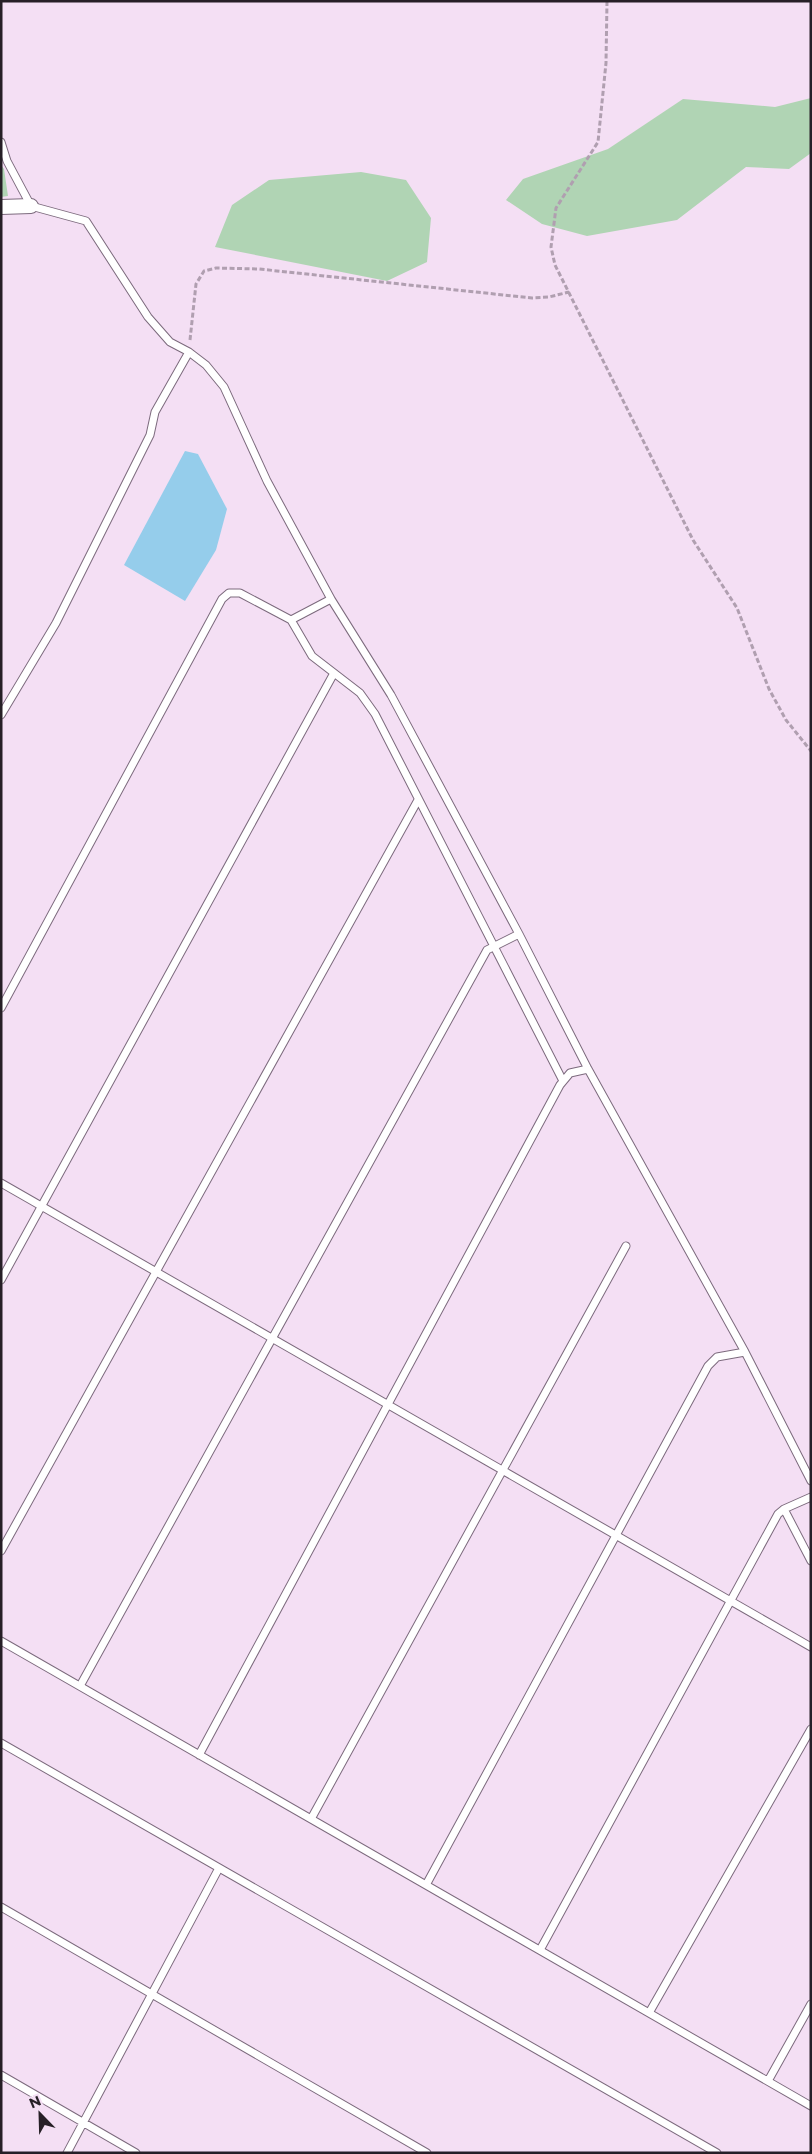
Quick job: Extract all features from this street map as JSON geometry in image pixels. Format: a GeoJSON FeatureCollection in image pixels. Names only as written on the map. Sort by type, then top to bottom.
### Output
{"type":"FeatureCollection","features":[{"type":"Feature","properties":{"kind":"street"},"geometry":{"type":"LineString","coordinates":[[1,207],[31,206]]}},
{"type":"Feature","properties":{"kind":"lane"},"geometry":{"type":"LineString","coordinates":[[1,142],[4,161],[31,206],[86,221],[148,317],[170,342],[189,352],[206,365],[224,387],[267,481],[331,599],[391,695],[519,934],[588,1068],[745,1352],[811,1481]]}},
{"type":"Feature","properties":{"kind":"lane"},"geometry":{"type":"LineString","coordinates":[[1,715],[56,623],[150,435],[155,412],[189,352]]}},
{"type":"Feature","properties":{"kind":"lane"},"geometry":{"type":"LineString","coordinates":[[1,1008],[222,599],[229,593],[240,593],[291,620],[312,656],[360,693],[375,714],[563,1081]]}},
{"type":"Feature","properties":{"kind":"lane"},"geometry":{"type":"LineString","coordinates":[[291,620],[331,599]]}},
{"type":"Feature","properties":{"kind":"lane"},"geometry":{"type":"LineString","coordinates":[[1,1280],[334,672]]}},
{"type":"Feature","properties":{"kind":"lane"},"geometry":{"type":"LineString","coordinates":[[1,1551],[418,800]]}},
{"type":"Feature","properties":{"kind":"lane"},"geometry":{"type":"LineString","coordinates":[[80,1686],[487,950],[519,934]]}},
{"type":"Feature","properties":{"kind":"lane"},"geometry":{"type":"LineString","coordinates":[[199,1754],[563,1081],[570,1073],[588,1068]]}},
{"type":"Feature","properties":{"kind":"lane"},"geometry":{"type":"LineString","coordinates":[[1,1182],[811,1647]]}},
{"type":"Feature","properties":{"kind":"lane"},"geometry":{"type":"LineString","coordinates":[[312,1819],[626,1246]]}},
{"type":"Feature","properties":{"kind":"lane"},"geometry":{"type":"LineString","coordinates":[[426,1885],[708,1366],[717,1357],[745,1352]]}},
{"type":"Feature","properties":{"kind":"lane"},"geometry":{"type":"LineString","coordinates":[[540,1950],[778,1514],[784,1509],[811,1497]]}},
{"type":"Feature","properties":{"kind":"lane"},"geometry":{"type":"LineString","coordinates":[[784,1509],[811,1560]]}},
{"type":"Feature","properties":{"kind":"lane"},"geometry":{"type":"LineString","coordinates":[[1,1641],[811,2106]]}},
{"type":"Feature","properties":{"kind":"lane"},"geometry":{"type":"LineString","coordinates":[[649,2013],[811,1729]]}},
{"type":"Feature","properties":{"kind":"lane"},"geometry":{"type":"LineString","coordinates":[[1,1743],[717,2153]]}},
{"type":"Feature","properties":{"kind":"lane"},"geometry":{"type":"LineString","coordinates":[[67,2153],[153,1995],[219,1868]]}},
{"type":"Feature","properties":{"kind":"lane"},"geometry":{"type":"LineString","coordinates":[[1,1908],[426,2153]]}},
{"type":"Feature","properties":{"kind":"lane"},"geometry":{"type":"LineString","coordinates":[[768,2081],[811,2004]]}},
{"type":"Feature","properties":{"kind":"lane"},"geometry":{"type":"LineString","coordinates":[[1,2075],[136,2153]]}},
{"type":"Feature","properties":{"kind":"path"},"geometry":{"type":"LineString","coordinates":[[607,1],[606,63],[598,142],[556,208],[551,247],[555,265],[693,540],[737,608],[769,689],[786,720],[811,751]]}},
{"type":"Feature","properties":{"kind":"path"},"geometry":{"type":"LineString","coordinates":[[189,352],[196,284],[204,271],[216,268],[259,269],[532,298],[549,298],[569,292]]}},
{"type":"Feature","properties":{"kind":"green space"},"geometry":{"type":"Polygon","coordinates":[[[811,98],[811,153],[789,169],[746,167],[677,220],[587,236],[542,224],[506,200],[523,179],[608,149],[683,99],[775,107],[811,98]]]}},
{"type":"Feature","properties":{"kind":"green space"},"geometry":{"type":"Polygon","coordinates":[[[1,165],[4,169],[8,196],[1,197],[1,165]]]}},
{"type":"Feature","properties":{"kind":"green space"},"geometry":{"type":"Polygon","coordinates":[[[361,172],[406,180],[431,218],[427,262],[387,281],[215,247],[232,205],[269,180],[361,172]]]}},
{"type":"Feature","properties":{"kind":"water"},"geometry":{"type":"Polygon","coordinates":[[[185,451],[198,454],[227,509],[216,550],[185,601],[124,565],[185,451]]]}}]}
